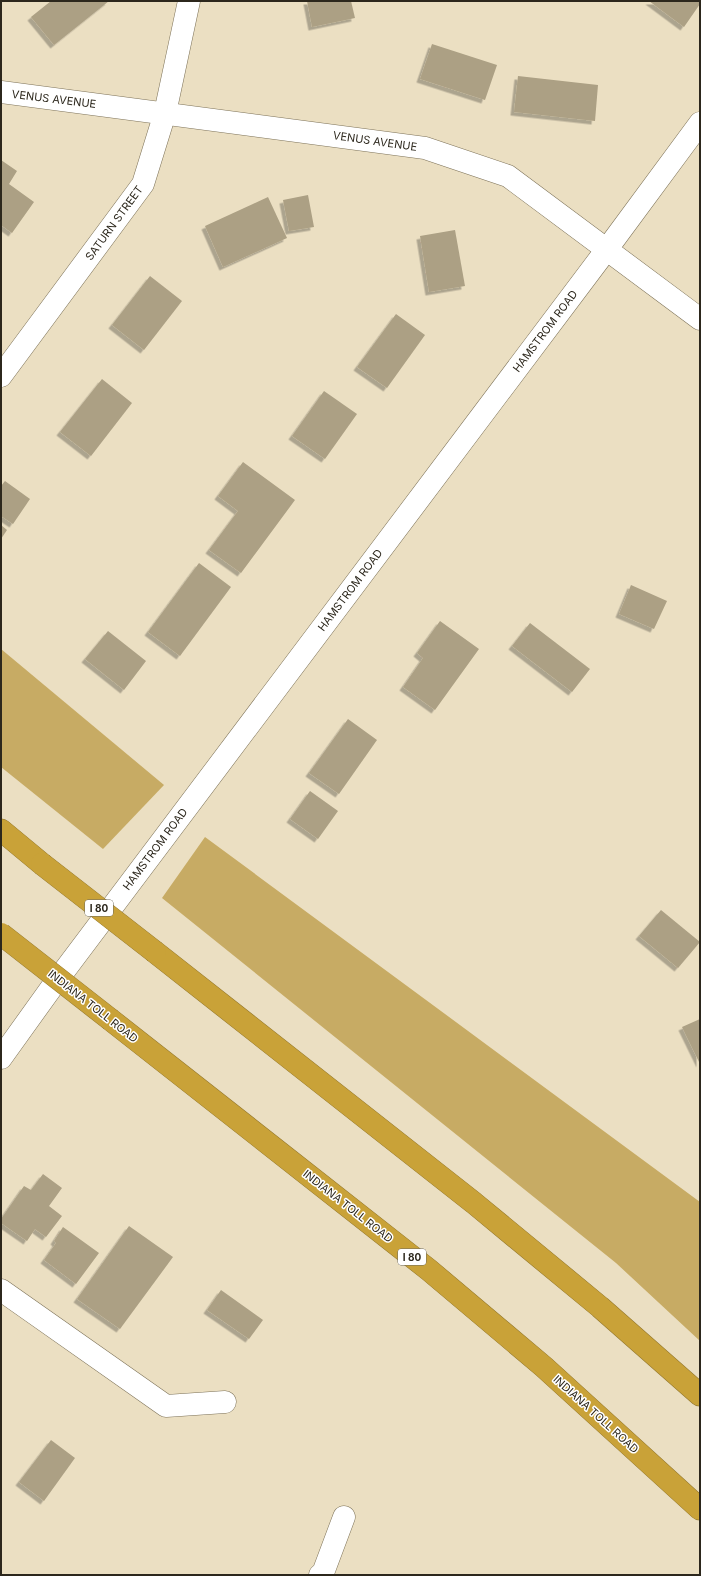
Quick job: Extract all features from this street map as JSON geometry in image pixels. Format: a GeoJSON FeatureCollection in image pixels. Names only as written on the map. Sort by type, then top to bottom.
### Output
{"type":"FeatureCollection","features":[{"type":"Feature","properties":{"kind":"highway","name":"I 80"},"geometry":{"type":"LineString","coordinates":[[1,830],[42,864],[474,1203],[600,1306],[700,1395]]}},
{"type":"Feature","properties":{"kind":"highway","name":"INDIANA TOLL ROAD"},"geometry":{"type":"LineString","coordinates":[[1,934],[429,1270],[544,1367],[700,1509]]}},
{"type":"Feature","properties":{"kind":"street","name":"SATURN STREET"},"geometry":{"type":"LineString","coordinates":[[1,376],[143,184],[165,113],[189,1]]}},
{"type":"Feature","properties":{"kind":"street","name":"VENUS AVENUE"},"geometry":{"type":"LineString","coordinates":[[1,92],[425,148],[508,176],[700,319]]}},
{"type":"Feature","properties":{"kind":"street","name":"HAMSTROM ROAD"},"geometry":{"type":"LineString","coordinates":[[1,1058],[52,987],[700,123]]}},
{"type":"Feature","properties":{"kind":"street"},"geometry":{"type":"LineString","coordinates":[[1,1290],[166,1406],[225,1402]]}},
{"type":"Feature","properties":{"kind":"street"},"geometry":{"type":"LineString","coordinates":[[323,1574],[344,1517]]}},
{"type":"Feature","properties":{"kind":"shaded area"},"geometry":{"type":"Polygon","coordinates":[[[1,649],[164,785],[103,849],[1,767],[1,649]]]}},
{"type":"Feature","properties":{"kind":"shaded area"},"geometry":{"type":"Polygon","coordinates":[[[205,837],[700,1202],[700,1341],[616,1263],[162,898],[205,837]]]}},
{"type":"Feature","properties":{"kind":"building"},"geometry":{"type":"Polygon","coordinates":[[[51,1],[109,1],[54,45],[31,17],[51,1]]]}},
{"type":"Feature","properties":{"kind":"building"},"geometry":{"type":"Polygon","coordinates":[[[307,1],[351,1],[355,18],[312,27],[307,1]]]}},
{"type":"Feature","properties":{"kind":"building"},"geometry":{"type":"Polygon","coordinates":[[[649,1],[700,1],[700,4],[684,27],[649,1]]]}},
{"type":"Feature","properties":{"kind":"building"},"geometry":{"type":"Polygon","coordinates":[[[432,44],[497,65],[485,100],[420,79],[432,44]]]}},
{"type":"Feature","properties":{"kind":"building"},"geometry":{"type":"Polygon","coordinates":[[[518,76],[598,85],[595,121],[514,112],[518,76]]]}},
{"type":"Feature","properties":{"kind":"building"},"geometry":{"type":"Polygon","coordinates":[[[1,160],[17,171],[9,184],[34,202],[12,233],[1,225],[1,160]]]}},
{"type":"Feature","properties":{"kind":"building"},"geometry":{"type":"Polygon","coordinates":[[[308,195],[314,227],[289,231],[283,200],[308,195]]]}},
{"type":"Feature","properties":{"kind":"building"},"geometry":{"type":"Polygon","coordinates":[[[268,197],[287,238],[223,267],[205,226],[268,197]]]}},
{"type":"Feature","properties":{"kind":"building"},"geometry":{"type":"Polygon","coordinates":[[[455,230],[465,286],[429,292],[420,236],[455,230]]]}},
{"type":"Feature","properties":{"kind":"building"},"geometry":{"type":"Polygon","coordinates":[[[150,276],[182,301],[144,350],[112,325],[150,276]]]}},
{"type":"Feature","properties":{"kind":"building"},"geometry":{"type":"Polygon","coordinates":[[[396,314],[425,335],[387,388],[357,367],[396,314]]]}},
{"type":"Feature","properties":{"kind":"building"},"geometry":{"type":"Polygon","coordinates":[[[102,379],[132,403],[91,456],[60,432],[102,379]]]}},
{"type":"Feature","properties":{"kind":"building"},"geometry":{"type":"Polygon","coordinates":[[[324,391],[357,414],[325,459],[292,436],[324,391]]]}},
{"type":"Feature","properties":{"kind":"building"},"geometry":{"type":"Polygon","coordinates":[[[243,462],[295,500],[241,573],[209,550],[238,511],[218,496],[243,462]]]}},
{"type":"Feature","properties":{"kind":"building"},"geometry":{"type":"Polygon","coordinates":[[[5,481],[30,499],[13,524],[1,516],[1,486],[5,481]]]}},
{"type":"Feature","properties":{"kind":"building"},"geometry":{"type":"Polygon","coordinates":[[[1,525],[7,530],[1,539],[1,525]]]}},
{"type":"Feature","properties":{"kind":"building"},"geometry":{"type":"Polygon","coordinates":[[[199,563],[231,587],[180,656],[148,632],[199,563]]]}},
{"type":"Feature","properties":{"kind":"building"},"geometry":{"type":"Polygon","coordinates":[[[631,585],[667,601],[654,629],[619,614],[631,585]]]}},
{"type":"Feature","properties":{"kind":"building"},"geometry":{"type":"Polygon","coordinates":[[[440,621],[479,649],[435,710],[403,687],[423,658],[417,653],[440,621]]]}},
{"type":"Feature","properties":{"kind":"building"},"geometry":{"type":"Polygon","coordinates":[[[530,623],[590,669],[572,692],[512,646],[530,623]]]}},
{"type":"Feature","properties":{"kind":"building"},"geometry":{"type":"Polygon","coordinates":[[[108,631],[146,661],[124,690],[85,659],[108,631]]]}},
{"type":"Feature","properties":{"kind":"building"},"geometry":{"type":"Polygon","coordinates":[[[348,719],[377,740],[339,794],[309,773],[348,719]]]}},
{"type":"Feature","properties":{"kind":"building"},"geometry":{"type":"Polygon","coordinates":[[[310,791],[338,811],[318,839],[290,819],[310,791]]]}},
{"type":"Feature","properties":{"kind":"building"},"geometry":{"type":"Polygon","coordinates":[[[661,910],[700,942],[678,968],[639,936],[661,910]]]}},
{"type":"Feature","properties":{"kind":"building"},"geometry":{"type":"Polygon","coordinates":[[[700,1019],[700,1064],[682,1027],[700,1019]]]}},
{"type":"Feature","properties":{"kind":"building"},"geometry":{"type":"Polygon","coordinates":[[[43,1174],[62,1188],[49,1206],[62,1216],[46,1237],[35,1229],[27,1241],[1,1223],[1,1219],[24,1186],[31,1190],[43,1174]]]}},
{"type":"Feature","properties":{"kind":"building"},"geometry":{"type":"Polygon","coordinates":[[[129,1226],[173,1257],[120,1329],[77,1299],[129,1226]]]}},
{"type":"Feature","properties":{"kind":"building"},"geometry":{"type":"Polygon","coordinates":[[[63,1227],[99,1253],[76,1284],[44,1260],[56,1243],[54,1241],[63,1227]]]}},
{"type":"Feature","properties":{"kind":"building"},"geometry":{"type":"Polygon","coordinates":[[[221,1290],[263,1320],[249,1339],[207,1310],[221,1290]]]}},
{"type":"Feature","properties":{"kind":"building"},"geometry":{"type":"Polygon","coordinates":[[[51,1440],[75,1458],[44,1501],[19,1482],[51,1440]]]}}]}
